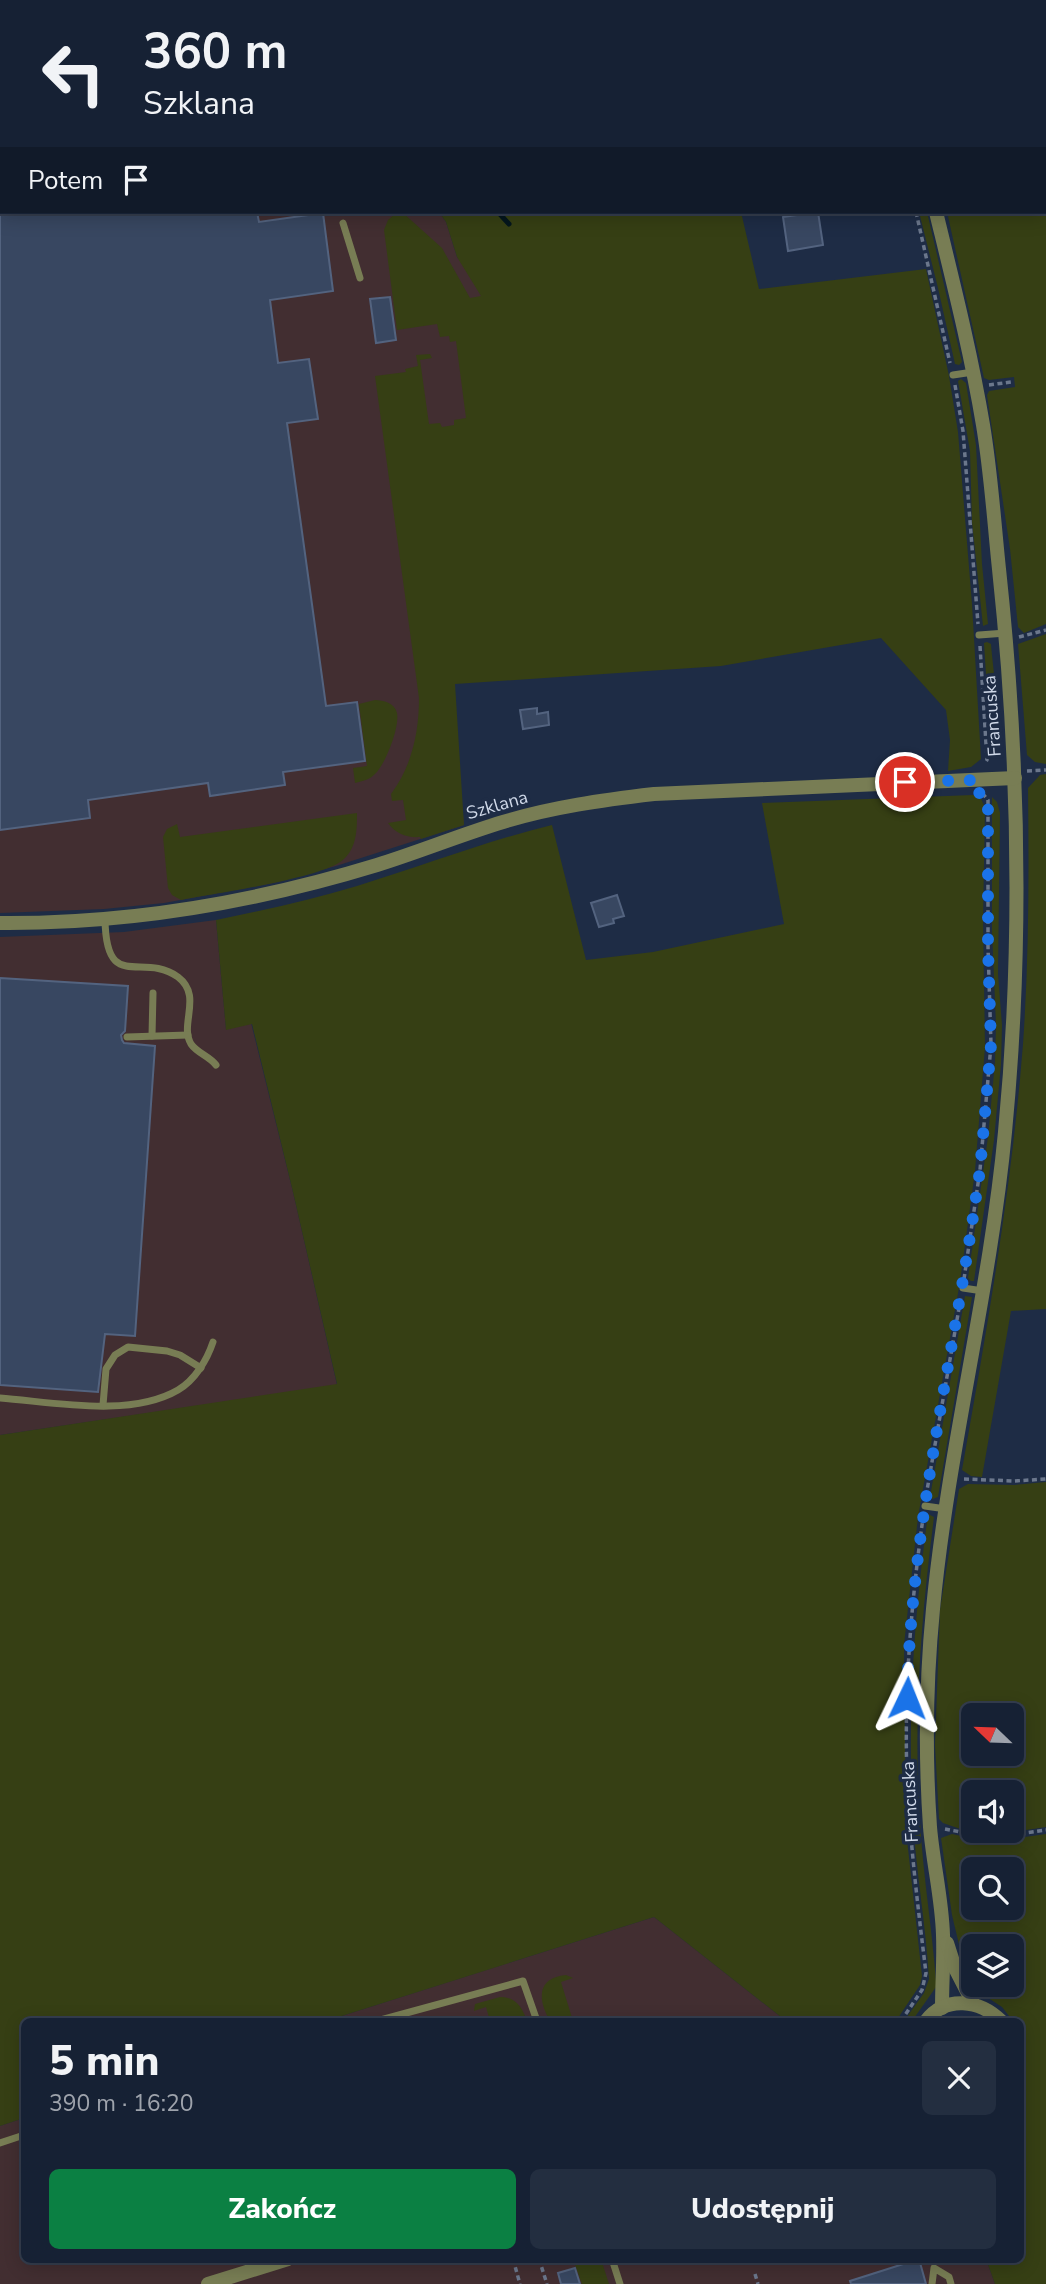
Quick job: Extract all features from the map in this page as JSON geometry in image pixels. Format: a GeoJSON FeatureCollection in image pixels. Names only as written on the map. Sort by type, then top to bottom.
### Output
{"type":"FeatureCollection","features":[{"type":"Feature","properties":{"kind":"street","name":"Francuska"},"geometry":{"type":"LineString","coordinates":[[936,214],[976,387],[991,489],[1006,636],[1017,841],[1012,1047],[1005,1136],[983,1292],[946,1510],[933,1608],[928,1684],[930,1828],[943,1932],[942,2008]]}},
{"type":"Feature","properties":{"kind":"street","name":"Szklana"},"geometry":{"type":"LineString","coordinates":[[0,923],[163,912],[273,892],[379,864],[505,821],[601,800],[654,794],[1014,778]]}},
{"type":"Feature","properties":{"kind":"street","name":"Francuska"},"geometry":{"type":"LineString","coordinates":[[943,1932],[955,1968],[973,2003]]}},
{"type":"Feature","properties":{"kind":"street"},"geometry":{"type":"LineString","coordinates":[[930,2018],[942,2008],[957,2003],[973,2003],[988,2009],[998,2018]]}},
{"type":"Feature","properties":{"kind":"street"},"geometry":{"type":"LineString","coordinates":[[208,2284],[275,2263]]}},
{"type":"Feature","properties":{"kind":"lane"},"geometry":{"type":"LineString","coordinates":[[343,223],[360,278]]}},
{"type":"Feature","properties":{"kind":"lane"},"geometry":{"type":"LineString","coordinates":[[953,374],[973,372]]}},
{"type":"Feature","properties":{"kind":"lane"},"geometry":{"type":"LineString","coordinates":[[979,635],[1006,636]]}},
{"type":"Feature","properties":{"kind":"lane"},"geometry":{"type":"LineString","coordinates":[[104,918],[108,950],[117,961],[130,967],[162,970],[183,981],[191,1000],[188,1035],[196,1049],[216,1065]]}},
{"type":"Feature","properties":{"kind":"lane"},"geometry":{"type":"LineString","coordinates":[[152,1036],[153,993]]}},
{"type":"Feature","properties":{"kind":"lane"},"geometry":{"type":"LineString","coordinates":[[127,1037],[188,1035]]}},
{"type":"Feature","properties":{"kind":"lane"},"geometry":{"type":"LineString","coordinates":[[963,1288],[983,1292]]}},
{"type":"Feature","properties":{"kind":"lane"},"geometry":{"type":"LineString","coordinates":[[0,1398],[103,1405],[126,1405],[156,1399],[179,1390],[201,1367],[213,1342]]}},
{"type":"Feature","properties":{"kind":"lane"},"geometry":{"type":"LineString","coordinates":[[103,1405],[106,1369],[115,1355],[128,1347],[167,1351],[201,1367]]}},
{"type":"Feature","properties":{"kind":"lane"},"geometry":{"type":"LineString","coordinates":[[925,1507],[946,1510]]}},
{"type":"Feature","properties":{"kind":"lane"},"geometry":{"type":"LineString","coordinates":[[388,2018],[523,1981],[536,2018]]}},
{"type":"Feature","properties":{"kind":"lane"},"geometry":{"type":"LineString","coordinates":[[0,2143],[21,2136]]}},
{"type":"Feature","properties":{"kind":"lane"},"geometry":{"type":"LineString","coordinates":[[613,2263],[620,2284]]}},
{"type":"Feature","properties":{"kind":"lane"},"geometry":{"type":"LineString","coordinates":[[932,2284],[934,2268],[949,2277],[951,2284]]}},
{"type":"Feature","properties":{"kind":"path"},"geometry":{"type":"LineString","coordinates":[[903,2018],[922,1990],[926,1973],[911,1838],[906,1723],[910,1623],[925,1507],[963,1288],[980,1170],[991,1045],[988,800],[984,794],[979,793],[978,780],[978,767],[988,760],[963,430],[916,214]]}},
{"type":"Feature","properties":{"kind":"path"},"geometry":{"type":"LineString","coordinates":[[976,387],[1012,382]]}},
{"type":"Feature","properties":{"kind":"path"},"geometry":{"type":"LineString","coordinates":[[1006,636],[1024,637],[1046,630]]}},
{"type":"Feature","properties":{"kind":"path"},"geometry":{"type":"LineString","coordinates":[[951,1478],[1014,1481],[1046,1479]]}},
{"type":"Feature","properties":{"kind":"path"},"geometry":{"type":"LineString","coordinates":[[930,1828],[991,1839],[1046,1830]]}},
{"type":"Feature","properties":{"kind":"path"},"geometry":{"type":"LineString","coordinates":[[514,2263],[520,2284]]}},
{"type":"Feature","properties":{"kind":"path"},"geometry":{"type":"LineString","coordinates":[[540,2263],[547,2284]]}},
{"type":"Feature","properties":{"kind":"path"},"geometry":{"type":"LineString","coordinates":[[755,2274],[758,2284]]}},
{"type":"Feature","properties":{"kind":"shaded area"},"geometry":{"type":"Polygon","coordinates":[[[0,214],[440,214],[446,222],[457,257],[582,421],[430,471],[464,825],[273,883],[164,903],[104,909],[0,913],[0,214]]]}},
{"type":"Feature","properties":{"kind":"shaded area"},"geometry":{"type":"Polygon","coordinates":[[[216,920],[226,1029],[251,1023],[337,1385],[0,1435],[0,937],[124,932],[216,920]]]}},
{"type":"Feature","properties":{"kind":"shaded area"},"geometry":{"type":"Polygon","coordinates":[[[654,1917],[782,2018],[335,2018],[654,1917]]]}},
{"type":"Feature","properties":{"kind":"shaded area"},"geometry":{"type":"Polygon","coordinates":[[[21,2119],[21,2263],[987,2263],[995,2284],[0,2284],[0,2126],[21,2119]]]}},
{"type":"Feature","properties":{"kind":"green space"},"geometry":{"type":"Polygon","coordinates":[[[395,214],[404,214],[442,248],[470,298],[481,296],[457,257],[446,222],[440,214],[741,214],[759,289],[926,269],[958,432],[981,759],[971,767],[948,771],[950,740],[946,710],[881,638],[721,666],[455,684],[464,825],[421,839],[402,834],[391,827],[388,823],[406,820],[403,800],[392,801],[391,794],[404,772],[413,748],[419,698],[375,376],[406,372],[405,369],[418,366],[416,355],[430,354],[432,358],[420,360],[429,424],[440,423],[442,427],[454,425],[454,420],[466,418],[456,341],[450,342],[449,336],[440,337],[437,324],[397,330],[384,230],[388,220],[395,214]]]}},
{"type":"Feature","properties":{"kind":"green space"},"geometry":{"type":"Polygon","coordinates":[[[920,214],[927,214],[962,362],[959,365],[955,364],[920,214]]]}},
{"type":"Feature","properties":{"kind":"green space"},"geometry":{"type":"Polygon","coordinates":[[[947,214],[1046,214],[1046,624],[1024,633],[1018,627],[1010,549],[987,395],[989,391],[1015,387],[1014,377],[989,380],[984,378],[947,214]]]}},
{"type":"Feature","properties":{"kind":"green space"},"geometry":{"type":"Polygon","coordinates":[[[961,379],[966,383],[976,445],[988,624],[983,626],[972,522],[970,451],[958,381],[961,379]]]}},
{"type":"Feature","properties":{"kind":"green space"},"geometry":{"type":"Polygon","coordinates":[[[1046,634],[1046,764],[1035,762],[1027,755],[1018,644],[1046,634]]]}},
{"type":"Feature","properties":{"kind":"green space"},"geometry":{"type":"Polygon","coordinates":[[[984,643],[991,644],[996,700],[995,744],[991,754],[984,643]]]}},
{"type":"Feature","properties":{"kind":"green space"},"geometry":{"type":"Polygon","coordinates":[[[375,700],[385,701],[394,707],[397,713],[396,727],[391,745],[379,769],[370,778],[355,783],[353,768],[367,766],[359,704],[375,700]]]}},
{"type":"Feature","properties":{"kind":"green space"},"geometry":{"type":"Polygon","coordinates":[[[1046,774],[1046,1309],[1011,1311],[982,1477],[971,1476],[962,1470],[1005,1204],[1023,1044],[1028,916],[1028,788],[1040,775],[1046,774]]]}},
{"type":"Feature","properties":{"kind":"green space"},"geometry":{"type":"Polygon","coordinates":[[[973,795],[980,796],[985,808],[985,1047],[975,1171],[960,1282],[918,1517],[904,1645],[906,1830],[922,1976],[920,1985],[898,2018],[782,2018],[654,1917],[335,2018],[21,2018],[21,2119],[0,2126],[0,1435],[337,1384],[252,1024],[226,1030],[216,920],[340,891],[503,838],[552,825],[586,960],[653,952],[784,924],[762,803],[973,795]]]}},
{"type":"Feature","properties":{"kind":"green space"},"geometry":{"type":"Polygon","coordinates":[[[992,797],[997,802],[1000,813],[998,974],[1002,1025],[1001,1064],[994,1140],[974,1281],[971,1281],[968,1278],[988,1137],[995,1062],[992,797]]]}},
{"type":"Feature","properties":{"kind":"green space"},"geometry":{"type":"Polygon","coordinates":[[[357,813],[352,849],[344,859],[333,866],[292,879],[181,900],[172,895],[168,888],[163,837],[167,829],[177,824],[180,837],[357,813]]]}},
{"type":"Feature","properties":{"kind":"green space"},"geometry":{"type":"Polygon","coordinates":[[[965,1296],[972,1297],[938,1497],[933,1499],[930,1497],[965,1296]]]}},
{"type":"Feature","properties":{"kind":"green space"},"geometry":{"type":"Polygon","coordinates":[[[1046,1482],[1046,1827],[1024,1830],[1024,1780],[961,1780],[961,1829],[939,1819],[935,1745],[940,1610],[959,1489],[968,1484],[1014,1485],[1046,1482]]]}},
{"type":"Feature","properties":{"kind":"green space"},"geometry":{"type":"Polygon","coordinates":[[[928,1514],[934,1517],[922,1631],[917,1745],[921,1841],[936,1987],[914,2018],[906,2018],[924,1993],[929,1979],[914,1839],[911,1780],[911,1704],[919,1590],[928,1514]]]}},
{"type":"Feature","properties":{"kind":"green space"},"geometry":{"type":"Polygon","coordinates":[[[952,1834],[961,1836],[961,1843],[1024,1843],[1024,1837],[1046,1834],[1046,2284],[995,2284],[987,2263],[1024,2263],[1024,2018],[1011,2018],[1002,2007],[987,1997],[1024,1997],[1024,1934],[961,1934],[961,1953],[952,1915],[941,1838],[952,1834]]]}},
{"type":"Feature","properties":{"kind":"green space"},"geometry":{"type":"Polygon","coordinates":[[[566,1975],[573,1978],[561,1982],[572,2018],[549,2018],[543,2005],[542,1991],[549,1980],[566,1975]]]}},
{"type":"Feature","properties":{"kind":"green space"},"geometry":{"type":"Polygon","coordinates":[[[500,1997],[510,1999],[518,2004],[526,2018],[489,2018],[486,2007],[474,2011],[475,2004],[500,1997]]]}},
{"type":"Feature","properties":{"kind":"green space"},"geometry":{"type":"Polygon","coordinates":[[[574,2263],[602,2263],[609,2284],[582,2284],[574,2263]]]}},
{"type":"Feature","properties":{"kind":"building"},"geometry":{"type":"Polygon","coordinates":[[[0,214],[257,214],[259,222],[323,214],[333,291],[270,300],[278,363],[309,359],[318,419],[287,423],[326,706],[357,702],[365,761],[283,772],[285,785],[210,796],[208,783],[88,800],[90,818],[0,830],[0,214]]]}},
{"type":"Feature","properties":{"kind":"building"},"geometry":{"type":"Polygon","coordinates":[[[818,214],[823,245],[788,251],[783,217],[818,214]]]}},
{"type":"Feature","properties":{"kind":"building"},"geometry":{"type":"Polygon","coordinates":[[[390,297],[396,340],[376,343],[370,299],[390,297]]]}},
{"type":"Feature","properties":{"kind":"building"},"geometry":{"type":"Polygon","coordinates":[[[537,708],[537,714],[548,712],[549,725],[523,729],[520,710],[537,708]]]}},
{"type":"Feature","properties":{"kind":"building"},"geometry":{"type":"Polygon","coordinates":[[[617,895],[624,916],[613,919],[614,923],[599,927],[591,903],[617,895]]]}},
{"type":"Feature","properties":{"kind":"building"},"geometry":{"type":"Polygon","coordinates":[[[0,978],[128,986],[122,1040],[124,1043],[155,1046],[135,1336],[105,1334],[98,1392],[0,1385],[0,978]]]}},
{"type":"Feature","properties":{"kind":"building"},"geometry":{"type":"Polygon","coordinates":[[[906,2263],[920,2263],[926,2284],[851,2284],[850,2281],[906,2263]]]}},
{"type":"Feature","properties":{"kind":"building"},"geometry":{"type":"Polygon","coordinates":[[[575,2268],[580,2284],[561,2284],[558,2273],[575,2268]]]}},
{"type":"Feature","properties":{"kind":"waterway"},"geometry":{"type":"LineString","coordinates":[[500,214],[509,224]]}},
{"type":"Feature","properties":{"kind":"route"},"geometry":{"type":"LineString","coordinates":[[905,782],[978,780],[979,793],[984,794],[988,800],[991,1045],[980,1170],[913,1589],[907,1698]]}}]}
